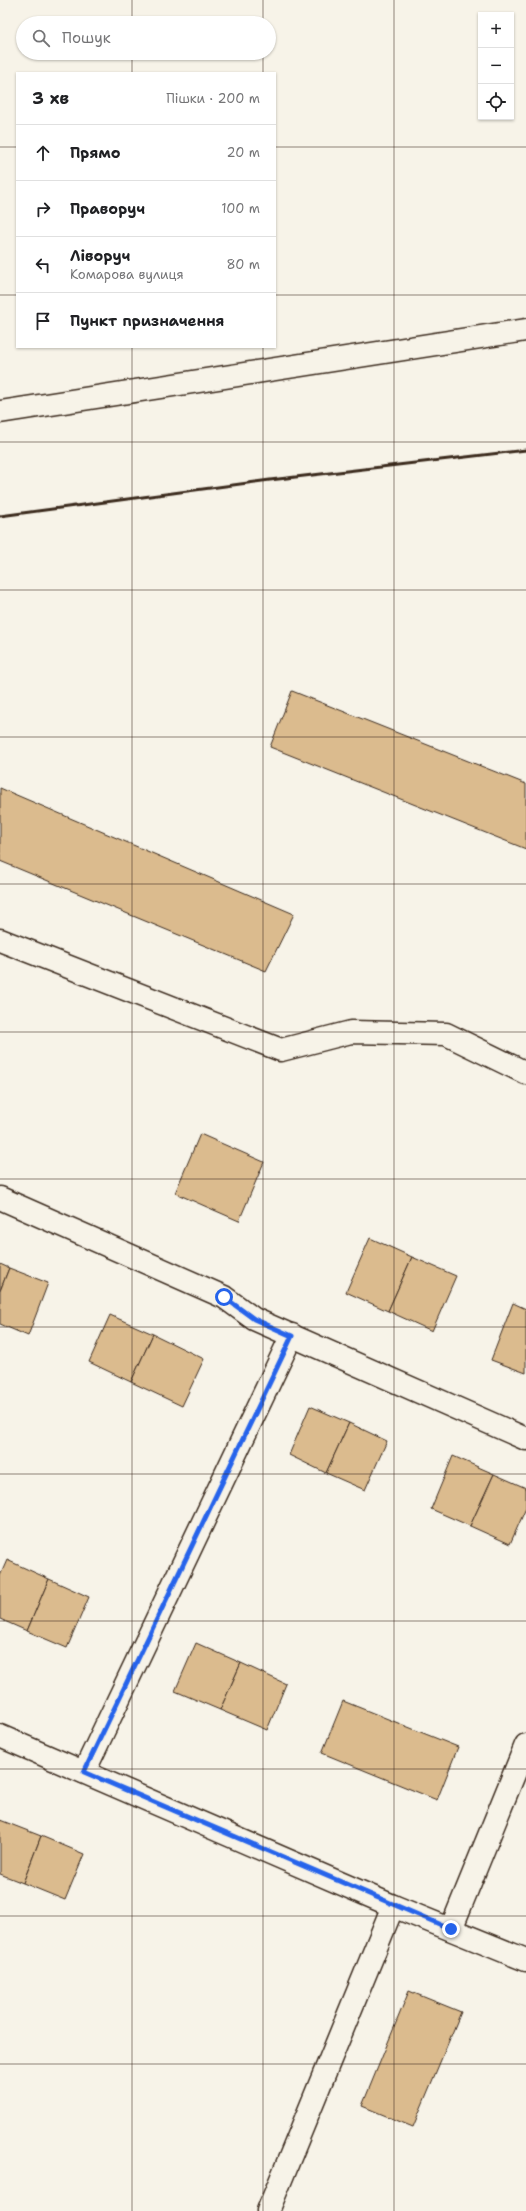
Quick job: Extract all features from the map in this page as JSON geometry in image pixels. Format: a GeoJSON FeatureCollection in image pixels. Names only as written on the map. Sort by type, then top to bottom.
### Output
{"type":"FeatureCollection","features":[{"type":"Feature","properties":{"kind":"street"},"geometry":{"type":"LineString","coordinates":[[0,412],[526,330]]}},
{"type":"Feature","properties":{"kind":"street"},"geometry":{"type":"LineString","coordinates":[[0,940],[281,1050],[351,1032],[446,1034],[526,1072]]}},
{"type":"Feature","properties":{"kind":"street"},"geometry":{"type":"LineString","coordinates":[[0,1198],[224,1297],[254,1319],[526,1439]]}},
{"type":"Feature","properties":{"kind":"street"},"geometry":{"type":"LineString","coordinates":[[84,1772],[292,1336]]}},
{"type":"Feature","properties":{"kind":"street"},"geometry":{"type":"LineString","coordinates":[[0,1736],[393,1906],[526,1960]]}},
{"type":"Feature","properties":{"kind":"street"},"geometry":{"type":"LineString","coordinates":[[451,1929],[526,1745]]}},
{"type":"Feature","properties":{"kind":"street"},"geometry":{"type":"LineString","coordinates":[[268,2211],[393,1906]]}},
{"type":"Feature","properties":{"kind":"building"},"geometry":{"type":"Polygon","coordinates":[[[292,691],[526,784],[526,849],[270,747],[292,691]]]}},
{"type":"Feature","properties":{"kind":"building"},"geometry":{"type":"Polygon","coordinates":[[[0,788],[294,914],[266,971],[0,861],[0,788]]]}},
{"type":"Feature","properties":{"kind":"building"},"geometry":{"type":"Polygon","coordinates":[[[200,1134],[264,1162],[239,1221],[175,1193],[200,1134]]]}},
{"type":"Feature","properties":{"kind":"building"},"geometry":{"type":"Polygon","coordinates":[[[370,1238],[412,1257],[388,1311],[346,1292],[370,1238]]]}},
{"type":"Feature","properties":{"kind":"building"},"geometry":{"type":"Polygon","coordinates":[[[412,1257],[456,1276],[432,1331],[388,1311],[412,1257]]]}},
{"type":"Feature","properties":{"kind":"building"},"geometry":{"type":"Polygon","coordinates":[[[0,1264],[9,1268],[0,1291],[0,1264]]]}},
{"type":"Feature","properties":{"kind":"building"},"geometry":{"type":"Polygon","coordinates":[[[9,1268],[48,1283],[28,1336],[0,1324],[0,1291],[9,1268]]]}},
{"type":"Feature","properties":{"kind":"building"},"geometry":{"type":"Polygon","coordinates":[[[513,1303],[526,1309],[526,1373],[491,1360],[513,1303]]]}},
{"type":"Feature","properties":{"kind":"building"},"geometry":{"type":"Polygon","coordinates":[[[110,1315],[153,1334],[131,1382],[89,1362],[110,1315]]]}},
{"type":"Feature","properties":{"kind":"building"},"geometry":{"type":"Polygon","coordinates":[[[153,1334],[204,1359],[182,1406],[131,1382],[153,1334]]]}},
{"type":"Feature","properties":{"kind":"building"},"geometry":{"type":"Polygon","coordinates":[[[310,1406],[349,1423],[326,1473],[289,1455],[310,1406]]]}},
{"type":"Feature","properties":{"kind":"building"},"geometry":{"type":"Polygon","coordinates":[[[349,1423],[387,1441],[365,1490],[326,1473],[349,1423]]]}},
{"type":"Feature","properties":{"kind":"building"},"geometry":{"type":"Polygon","coordinates":[[[453,1456],[494,1474],[470,1526],[431,1509],[453,1456]]]}},
{"type":"Feature","properties":{"kind":"building"},"geometry":{"type":"Polygon","coordinates":[[[494,1474],[526,1488],[526,1508],[510,1544],[470,1526],[494,1474]]]}},
{"type":"Feature","properties":{"kind":"building"},"geometry":{"type":"Polygon","coordinates":[[[7,1560],[49,1579],[27,1631],[0,1619],[0,1576],[7,1560]]]}},
{"type":"Feature","properties":{"kind":"building"},"geometry":{"type":"Polygon","coordinates":[[[49,1579],[89,1597],[67,1648],[27,1631],[49,1579]]]}},
{"type":"Feature","properties":{"kind":"building"},"geometry":{"type":"Polygon","coordinates":[[[196,1643],[241,1663],[220,1710],[175,1691],[196,1643]]]}},
{"type":"Feature","properties":{"kind":"building"},"geometry":{"type":"Polygon","coordinates":[[[241,1663],[286,1684],[267,1730],[220,1710],[241,1663]]]}},
{"type":"Feature","properties":{"kind":"building"},"geometry":{"type":"Polygon","coordinates":[[[343,1701],[458,1747],[437,1800],[322,1753],[343,1701]]]}},
{"type":"Feature","properties":{"kind":"building"},"geometry":{"type":"Polygon","coordinates":[[[0,1820],[41,1836],[23,1883],[0,1874],[0,1820]]]}},
{"type":"Feature","properties":{"kind":"building"},"geometry":{"type":"Polygon","coordinates":[[[41,1836],[84,1854],[65,1900],[23,1883],[41,1836]]]}},
{"type":"Feature","properties":{"kind":"building"},"geometry":{"type":"Polygon","coordinates":[[[409,1991],[461,2012],[413,2127],[362,2106],[409,1991]]]}},
{"type":"Feature","properties":{"kind":"railway"},"geometry":{"type":"LineString","coordinates":[[0,516],[270,480],[526,450]]}},
{"type":"Feature","properties":{"kind":"route"},"geometry":{"type":"LineString","coordinates":[[224,1297],[254,1319],[292,1336],[84,1772],[393,1906],[451,1929]]}}]}
